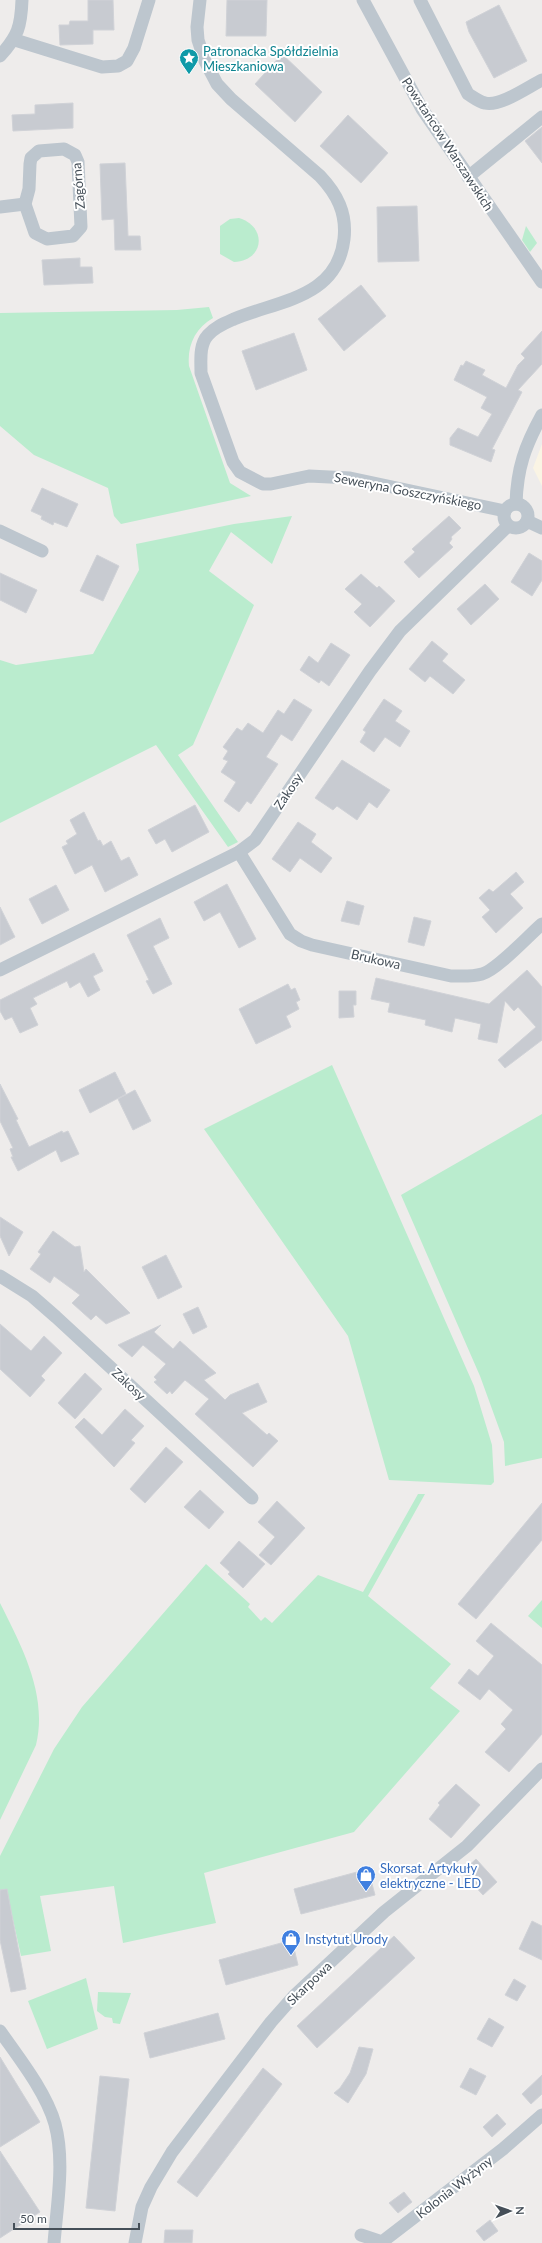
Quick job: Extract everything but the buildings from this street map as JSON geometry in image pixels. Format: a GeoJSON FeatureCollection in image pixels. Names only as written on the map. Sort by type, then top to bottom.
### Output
{"type":"FeatureCollection","features":[{"type":"Feature","properties":{"kind":"street"},"geometry":{"type":"LineString","coordinates":[[0,56],[15,40],[21,17],[22,0]]}},
{"type":"Feature","properties":{"kind":"street"},"geometry":{"type":"LineString","coordinates":[[15,40],[102,67],[118,66],[127,61],[134,48],[149,0]]}},
{"type":"Feature","properties":{"kind":"street","name":"Seweryna Goszczyńskiego"},"geometry":{"type":"LineString","coordinates":[[200,0],[197,27],[198,40],[205,60],[217,84],[231,99],[320,176],[333,190],[341,207],[346,226],[339,262],[331,275],[315,289],[219,326],[209,334],[204,342],[201,358],[201,373],[233,462],[240,472],[263,484],[271,484],[310,476],[350,478],[505,511]]}},
{"type":"Feature","properties":{"kind":"street","name":"Powstańców Warszawskich"},"geometry":{"type":"LineString","coordinates":[[363,0],[422,109],[468,178],[542,282]]}},
{"type":"Feature","properties":{"kind":"street"},"geometry":{"type":"LineString","coordinates":[[420,0],[468,94],[485,104],[496,103],[542,80]]}},
{"type":"Feature","properties":{"kind":"street"},"geometry":{"type":"LineString","coordinates":[[468,178],[542,117]]}},
{"type":"Feature","properties":{"kind":"street","name":"Zagórna"},"geometry":{"type":"LineString","coordinates":[[64,149],[75,155],[78,162],[81,221],[78,233],[67,238],[47,239],[40,237],[33,229],[25,204],[30,164],[35,154],[39,150],[64,149]]}},
{"type":"Feature","properties":{"kind":"street"},"geometry":{"type":"LineString","coordinates":[[0,206],[25,204]]}},
{"type":"Feature","properties":{"kind":"street"},"geometry":{"type":"LineString","coordinates":[[516,504],[517,477],[520,465],[542,415]]}},
{"type":"Feature","properties":{"kind":"street"},"geometry":{"type":"LineString","coordinates":[[516,504],[525,509],[527,521],[520,528],[508,526],[504,520],[507,507],[516,504]]}},
{"type":"Feature","properties":{"kind":"street"},"geometry":{"type":"LineString","coordinates":[[527,521],[542,528]]}},
{"type":"Feature","properties":{"kind":"street","name":"Zakosy"},"geometry":{"type":"LineString","coordinates":[[0,970],[239,852],[255,840],[370,670],[400,631],[508,526]]}},
{"type":"Feature","properties":{"kind":"street"},"geometry":{"type":"LineString","coordinates":[[0,531],[42,552]]}},
{"type":"Feature","properties":{"kind":"street","name":"Brukowa"},"geometry":{"type":"LineString","coordinates":[[239,852],[290,934],[312,945],[451,976],[469,976],[484,974],[542,924]]}},
{"type":"Feature","properties":{"kind":"street","name":"Zakosy"},"geometry":{"type":"LineString","coordinates":[[0,1276],[32,1296],[252,1498]]}},
{"type":"Feature","properties":{"kind":"street","name":"Skarpowa"},"geometry":{"type":"LineString","coordinates":[[135,2243],[142,2207],[151,2186],[172,2152],[271,2022],[294,1996],[384,1912],[467,1846],[542,1769]]}},
{"type":"Feature","properties":{"kind":"street"},"geometry":{"type":"LineString","coordinates":[[0,2031],[46,2102],[54,2122],[59,2161],[54,2243]]}},
{"type":"Feature","properties":{"kind":"street","name":"Kolonia Wyżyny"},"geometry":{"type":"LineString","coordinates":[[361,2235],[382,2242],[503,2149],[542,2115]]}},
{"type":"Feature","properties":{"kind":"shaded area"},"geometry":{"type":"Polygon","coordinates":[[[542,444],[542,486],[533,468],[542,444]]]}},
{"type":"Feature","properties":{"kind":"green space"},"geometry":{"type":"Polygon","coordinates":[[[239,218],[248,222],[255,229],[259,243],[252,256],[244,260],[234,262],[220,254],[220,226],[230,219],[239,218]]]}},
{"type":"Feature","properties":{"kind":"green space"},"geometry":{"type":"Polygon","coordinates":[[[526,226],[537,243],[530,252],[522,240],[526,226]]]}},
{"type":"Feature","properties":{"kind":"green space"},"geometry":{"type":"Polygon","coordinates":[[[209,307],[213,318],[201,327],[194,338],[189,351],[189,366],[230,483],[251,496],[121,524],[114,516],[108,488],[34,455],[0,426],[0,313],[177,310],[209,307]]]}},
{"type":"Feature","properties":{"kind":"green space"},"geometry":{"type":"Polygon","coordinates":[[[292,516],[272,564],[231,532],[209,571],[254,605],[193,745],[178,755],[238,842],[228,847],[156,745],[0,823],[0,660],[16,665],[93,654],[139,570],[136,544],[234,524],[292,516]]]}},
{"type":"Feature","properties":{"kind":"green space"},"geometry":{"type":"Polygon","coordinates":[[[332,1065],[474,1386],[492,1445],[494,1482],[491,1485],[389,1480],[348,1336],[204,1129],[332,1065]]]}},
{"type":"Feature","properties":{"kind":"green space"},"geometry":{"type":"Polygon","coordinates":[[[542,1114],[542,1458],[505,1466],[504,1442],[480,1376],[401,1195],[542,1114]]]}},
{"type":"Feature","properties":{"kind":"green space"},"geometry":{"type":"Polygon","coordinates":[[[418,1494],[425,1494],[368,1596],[451,1664],[430,1688],[460,1711],[354,1832],[204,1873],[216,1923],[123,1943],[114,1886],[40,1896],[51,1951],[21,1956],[9,1901],[0,1902],[0,1856],[54,1749],[82,1707],[206,1564],[250,1604],[248,1607],[261,1621],[265,1617],[272,1623],[318,1575],[363,1592],[418,1494]]]}},
{"type":"Feature","properties":{"kind":"green space"},"geometry":{"type":"Polygon","coordinates":[[[542,1600],[542,1628],[528,1616],[542,1600]]]}},
{"type":"Feature","properties":{"kind":"green space"},"geometry":{"type":"Polygon","coordinates":[[[0,1603],[17,1637],[31,1672],[39,1708],[39,1726],[36,1745],[0,1820],[0,1603]]]}},
{"type":"Feature","properties":{"kind":"green space"},"geometry":{"type":"Polygon","coordinates":[[[86,1978],[98,2029],[47,2049],[28,2001],[86,1978]]]}},
{"type":"Feature","properties":{"kind":"green space"},"geometry":{"type":"Polygon","coordinates":[[[98,1992],[131,1993],[120,2024],[113,2023],[112,2018],[105,2017],[97,2011],[98,1992]]]}},
{"type":"Feature","properties":{"kind":"place","name":"Patronacka Spółdzielnia Mieszkaniowa"},"geometry":{"type":"Point","coordinates":[189,75]}},
{"type":"Feature","properties":{"kind":"place","name":"Skorsat. Artykuły elektryczne - LED"},"geometry":{"type":"Point","coordinates":[366,1892]}},
{"type":"Feature","properties":{"kind":"place","name":"Instytut Urody"},"geometry":{"type":"Point","coordinates":[291,1956]}}]}
